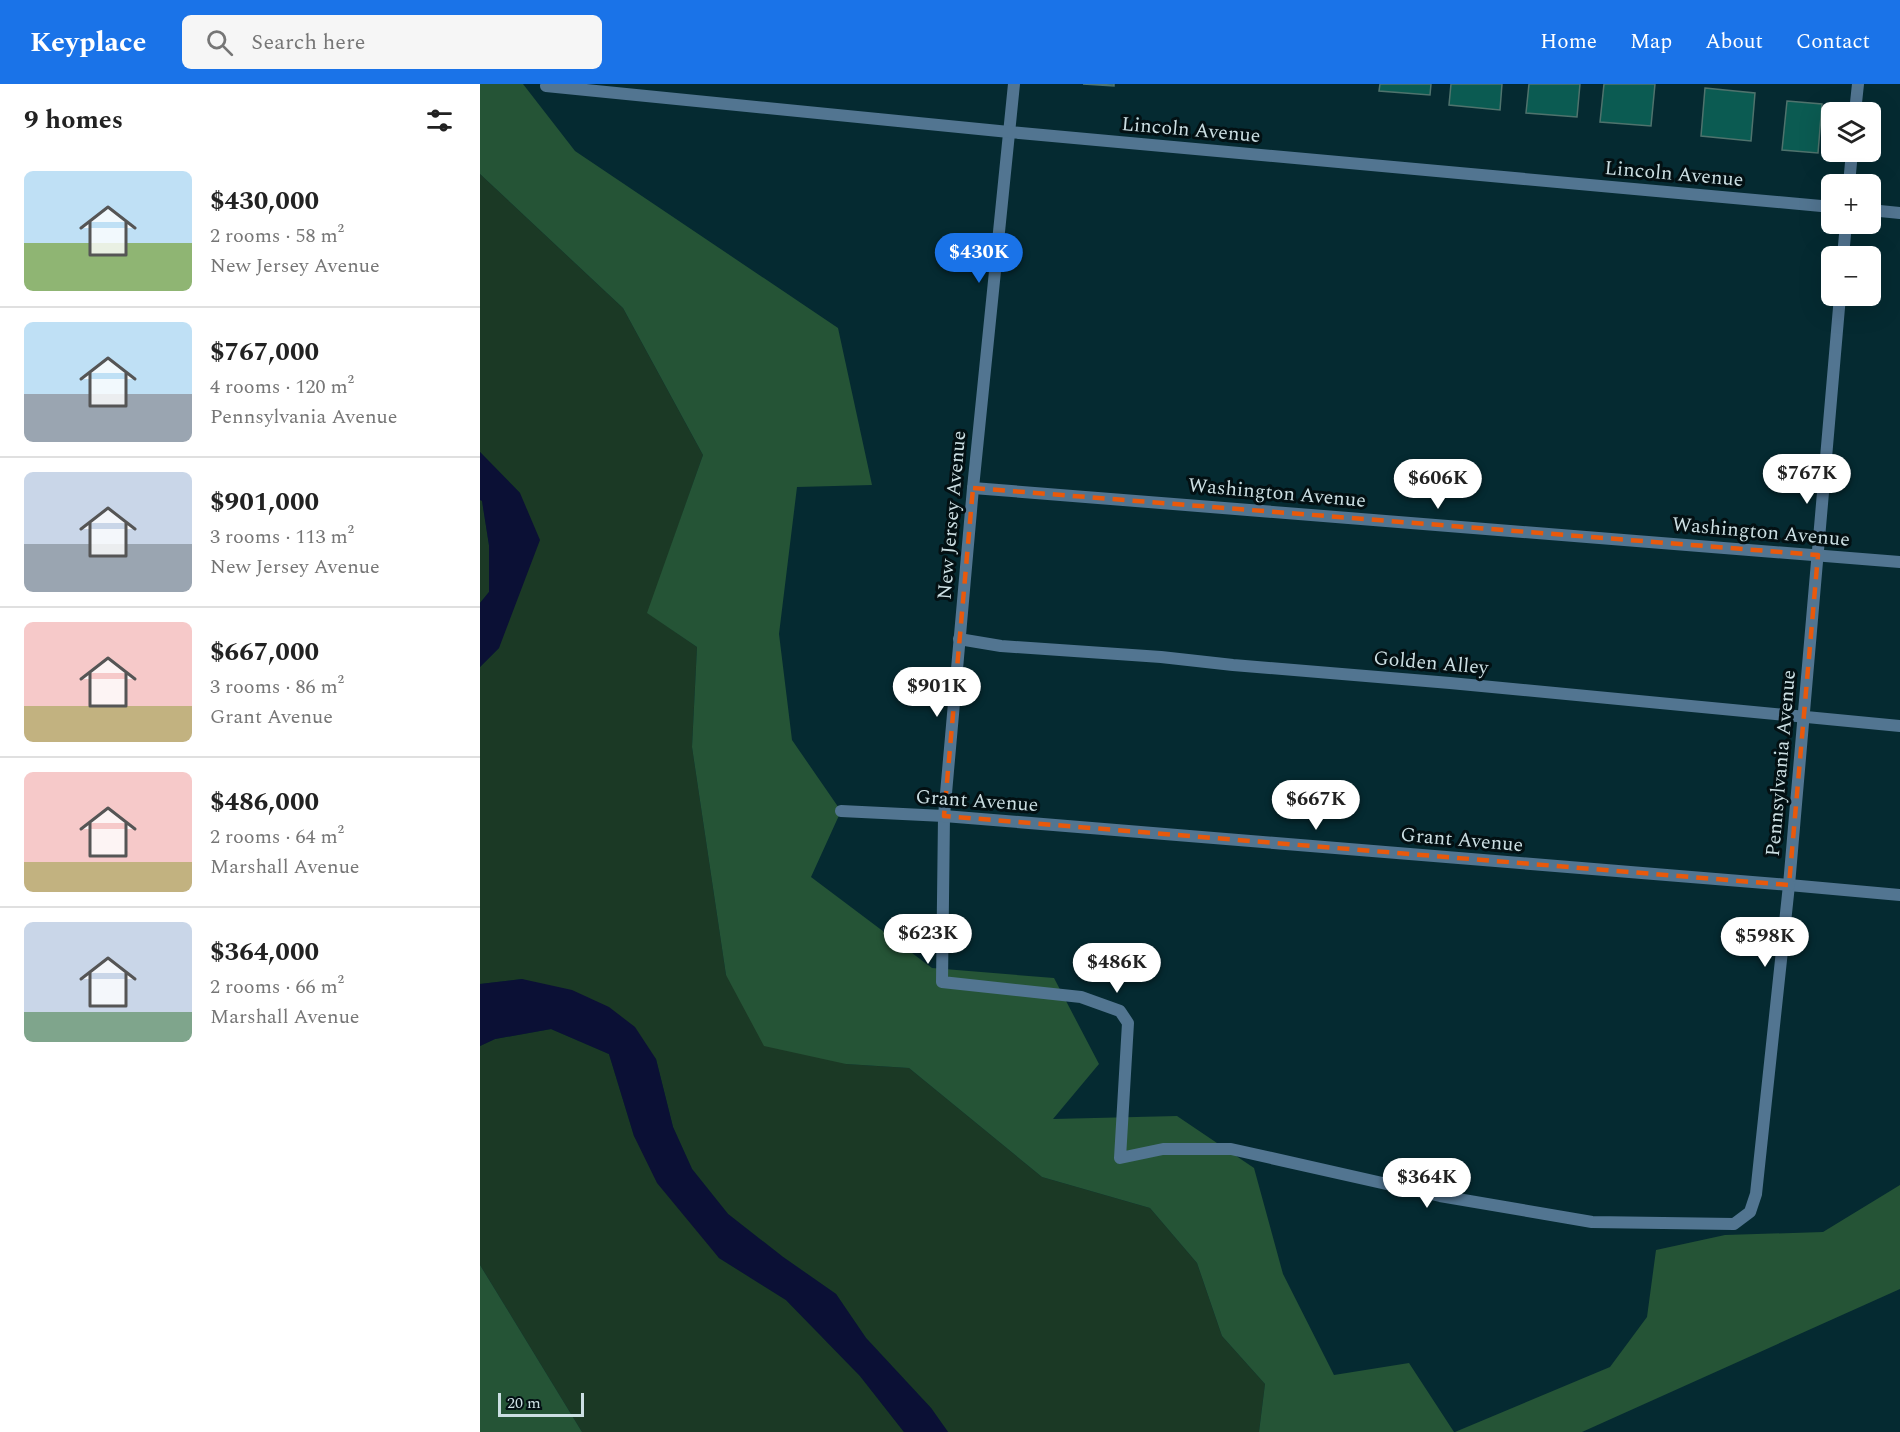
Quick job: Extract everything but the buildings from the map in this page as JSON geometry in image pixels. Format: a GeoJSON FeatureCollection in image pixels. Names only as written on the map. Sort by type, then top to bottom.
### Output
{"type":"FeatureCollection","features":[{"type":"Feature","properties":{"kind":"street","name":"New Jersey Avenue"},"geometry":{"type":"LineString","coordinates":[[1014,84],[973,488],[944,816],[942,982],[1081,997],[1120,1011],[1128,1023],[1120,1158]]}},
{"type":"Feature","properties":{"kind":"street"},"geometry":{"type":"LineString","coordinates":[[1856,102],[1858,84]]}},
{"type":"Feature","properties":{"kind":"street","name":"Lincoln Avenue"},"geometry":{"type":"LineString","coordinates":[[546,86],[1009,132],[1821,206]]}},
{"type":"Feature","properties":{"kind":"street"},"geometry":{"type":"LineString","coordinates":[[1881,211],[1900,213]]}},
{"type":"Feature","properties":{"kind":"street","name":"Pennsylvania Avenue"},"geometry":{"type":"LineString","coordinates":[[1120,1158],[1163,1149],[1231,1149],[1440,1196],[1592,1222],[1734,1224],[1750,1212],[1756,1194],[1789,885],[1839,306]]}},
{"type":"Feature","properties":{"kind":"street","name":"Washington Avenue"},"geometry":{"type":"LineString","coordinates":[[973,488],[1900,562]]}},
{"type":"Feature","properties":{"kind":"street","name":"Golden Alley"},"geometry":{"type":"LineString","coordinates":[[959,639],[1001,646],[1161,657],[1900,726]]}},
{"type":"Feature","properties":{"kind":"street","name":"Grant Avenue"},"geometry":{"type":"LineString","coordinates":[[841,811],[944,816],[1900,895]]}},
{"type":"Feature","properties":{"kind":"highlighted area"},"geometry":{"type":"Polygon","coordinates":[[[973,488],[1818,555],[1789,885],[944,816],[973,488]]]}},
{"type":"Feature","properties":{"kind":"green space"},"geometry":{"type":"Polygon","coordinates":[[[480,84],[523,84],[575,151],[838,328],[872,485],[797,487],[779,634],[792,740],[841,811],[811,877],[932,968],[1054,978],[1099,1064],[1053,1119],[1177,1116],[1254,1168],[1283,1274],[1334,1375],[1409,1363],[1454,1432],[1259,1432],[1265,1384],[1222,1336],[1197,1263],[1150,1208],[1042,1177],[909,1068],[846,1064],[764,1046],[726,975],[692,747],[697,647],[647,613],[703,455],[623,308],[480,174],[480,84]]]}},
{"type":"Feature","properties":{"kind":"green space"},"geometry":{"type":"Polygon","coordinates":[[[480,174],[623,308],[703,455],[648,613],[697,647],[692,747],[726,975],[846,1064],[909,1068],[1042,1177],[1150,1208],[1197,1263],[1222,1336],[1265,1384],[1259,1432],[948,1432],[931,1408],[866,1338],[836,1294],[783,1257],[728,1214],[692,1169],[673,1127],[656,1059],[522,979],[480,984],[480,667],[499,648],[520,493],[480,452],[480,174]]]}},
{"type":"Feature","properties":{"kind":"green space"},"geometry":{"type":"Polygon","coordinates":[[[480,500],[482,500],[489,545],[489,592],[480,603],[480,500]]]}},
{"type":"Feature","properties":{"kind":"green space"},"geometry":{"type":"Polygon","coordinates":[[[551,1029],[609,1054],[634,1136],[719,1258],[786,1300],[860,1376],[904,1432],[582,1432],[480,1265],[480,1046],[495,1039],[551,1029]]]}},
{"type":"Feature","properties":{"kind":"green space"},"geometry":{"type":"Polygon","coordinates":[[[1900,1185],[1900,1289],[1582,1432],[1455,1432],[1610,1367],[1647,1317],[1656,1250],[1725,1235],[1823,1232],[1900,1185]]]}},
{"type":"Feature","properties":{"kind":"green space"},"geometry":{"type":"Polygon","coordinates":[[[480,1265],[582,1432],[480,1432],[480,1265]]]}},
{"type":"Feature","properties":{"kind":"shaded area"},"geometry":{"type":"Polygon","coordinates":[[[480,452],[520,493],[540,540],[499,648],[480,667],[480,603],[489,592],[489,545],[480,500],[480,452]]]}},
{"type":"Feature","properties":{"kind":"shaded area"},"geometry":{"type":"Polygon","coordinates":[[[522,979],[572,990],[609,1007],[635,1027],[656,1059],[673,1127],[692,1169],[728,1214],[783,1257],[836,1294],[866,1338],[931,1408],[948,1432],[904,1432],[860,1376],[786,1300],[719,1258],[657,1183],[634,1136],[609,1054],[551,1029],[495,1039],[480,1046],[480,984],[522,979]]]}}]}
